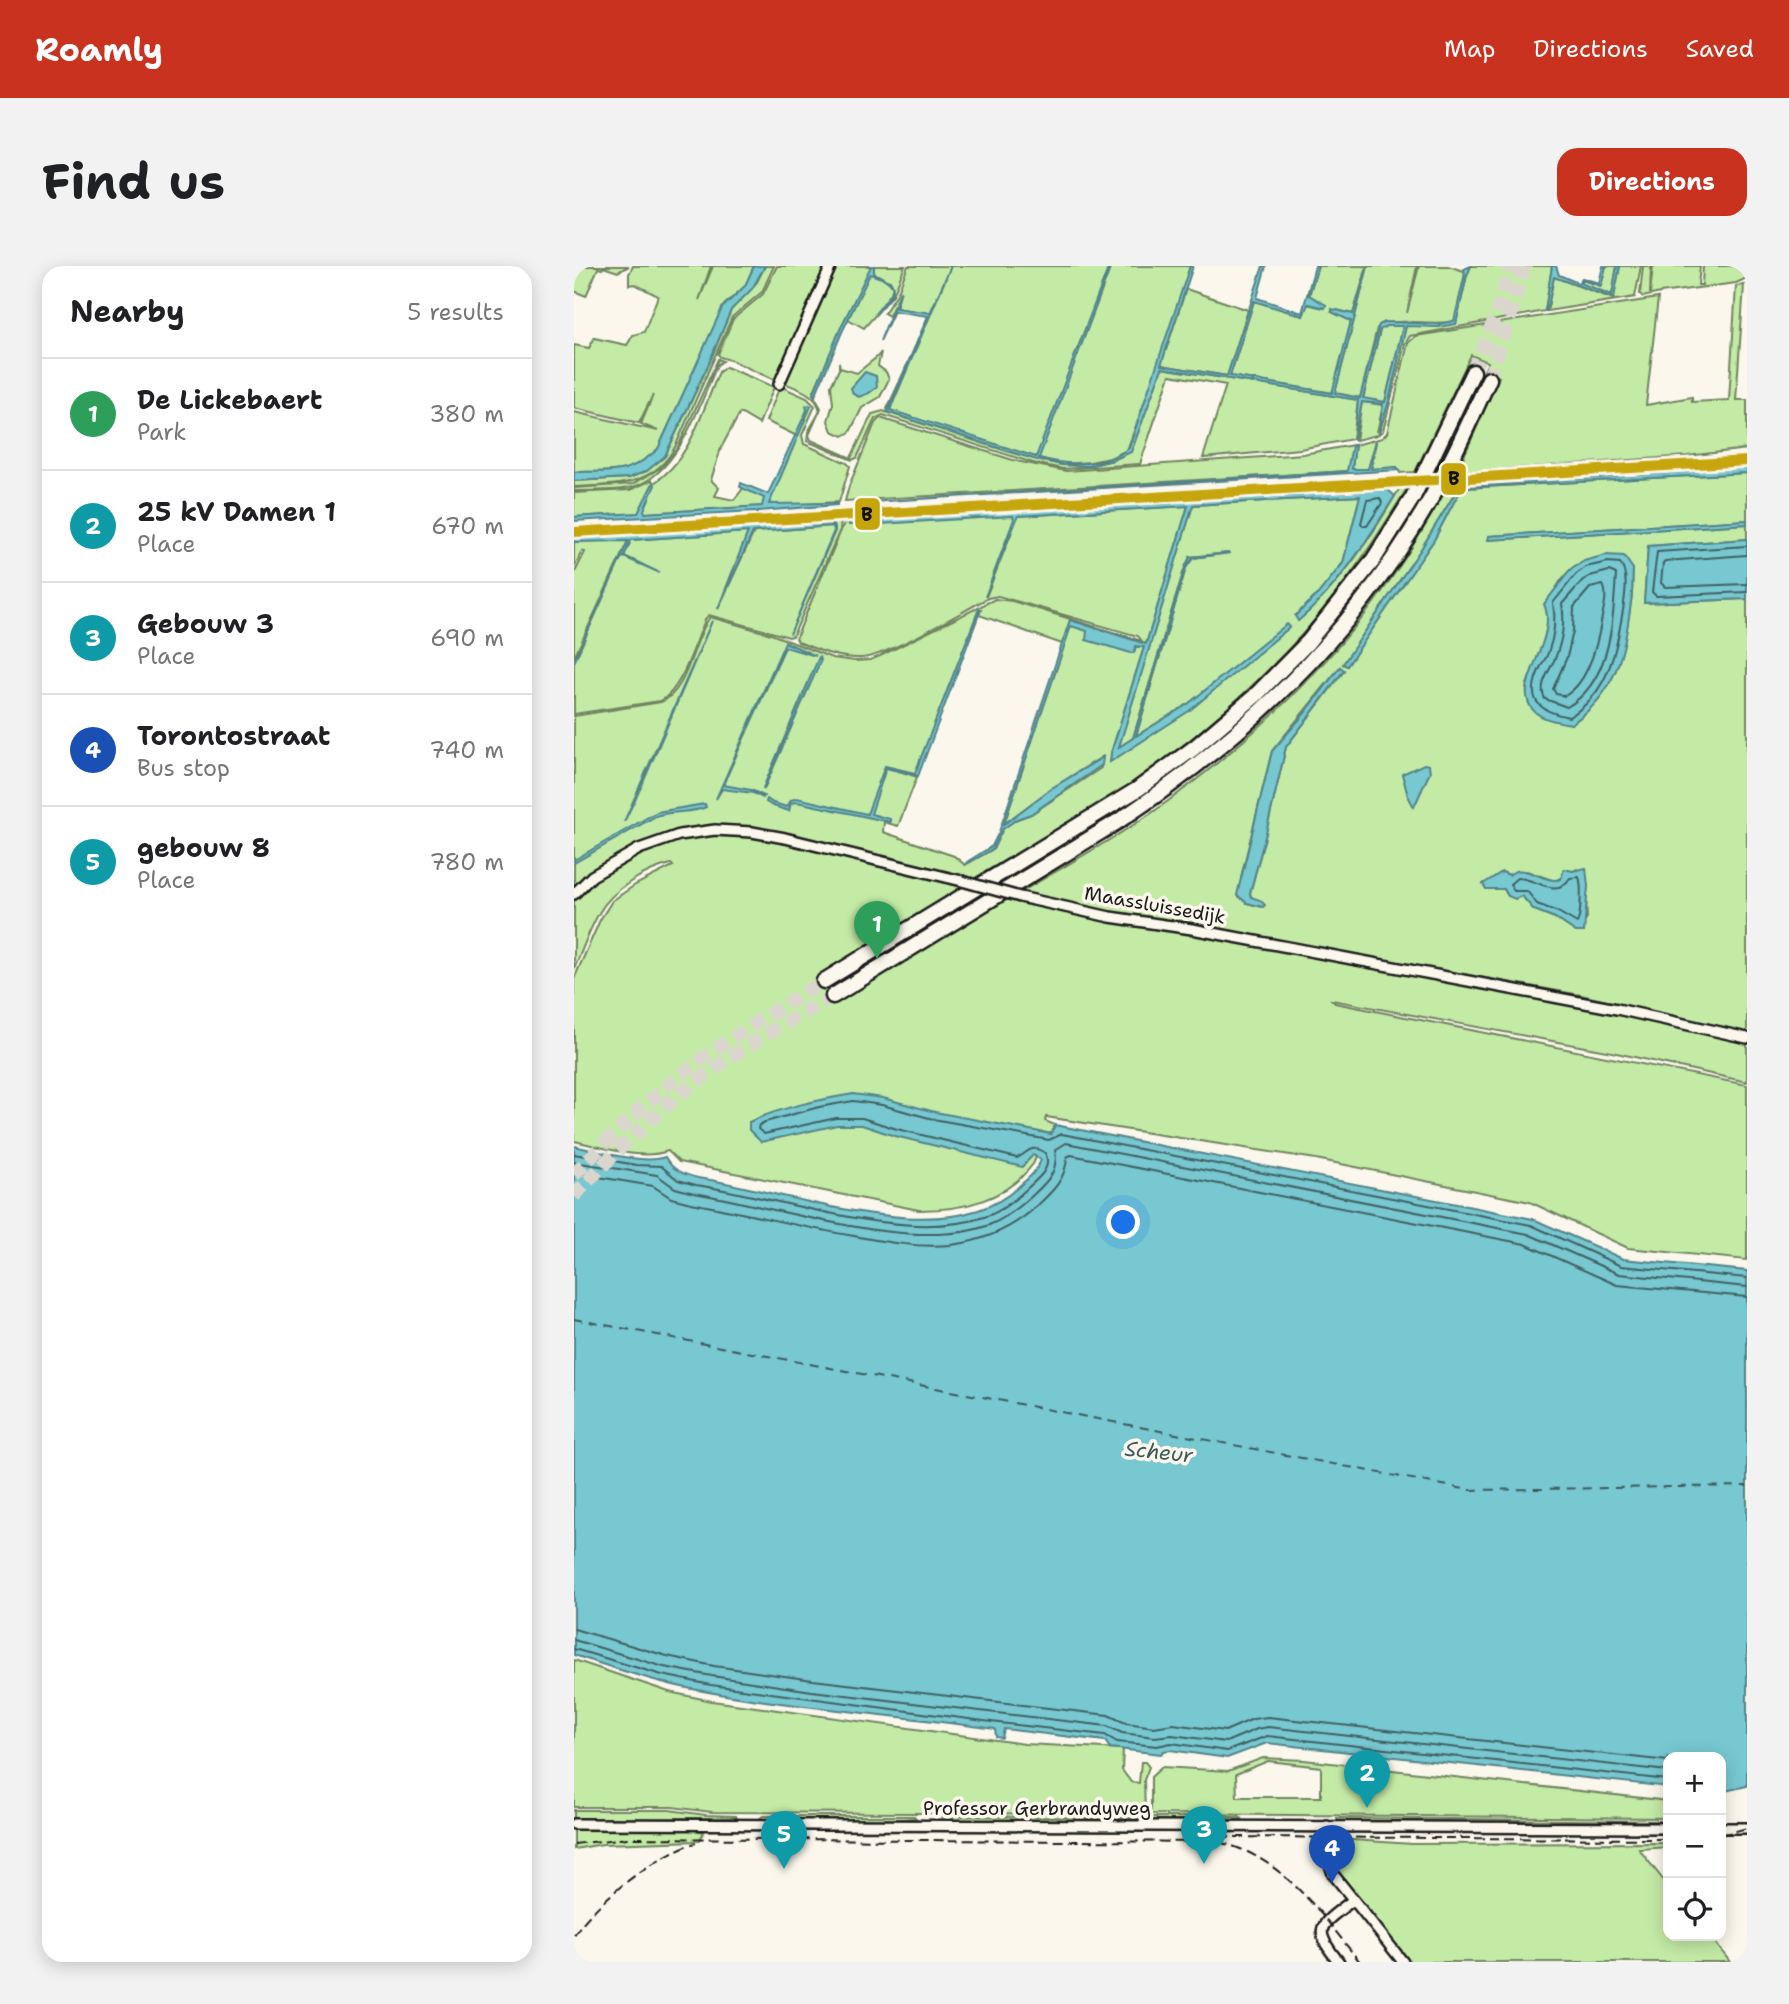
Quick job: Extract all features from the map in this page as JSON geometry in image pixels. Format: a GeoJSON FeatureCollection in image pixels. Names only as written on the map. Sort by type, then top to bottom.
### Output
{"type":"FeatureCollection","features":[{"type":"Feature","properties":{"kind":"highway"},"geometry":{"type":"LineString","coordinates":[[824,981],[1138,789],[1194,748],[1255,696],[1308,642],[1372,562],[1413,497],[1473,372]]}},
{"type":"Feature","properties":{"kind":"highway"},"geometry":{"type":"LineString","coordinates":[[833,996],[1158,795],[1213,754],[1275,699],[1349,618],[1415,526],[1451,461],[1489,379]]}},
{"type":"Feature","properties":{"kind":"street"},"geometry":{"type":"LineString","coordinates":[[779,384],[831,266]]}},
{"type":"Feature","properties":{"kind":"street","name":"Maassluissedijk"},"geometry":{"type":"LineString","coordinates":[[574,894],[592,876],[639,849],[679,835],[745,831],[785,838],[1110,917],[1204,931],[1617,1009],[1747,1038]]}},
{"type":"Feature","properties":{"kind":"street","name":"Professor Gerbrandyweg"},"geometry":{"type":"LineString","coordinates":[[574,1824],[1663,1828]]}},
{"type":"Feature","properties":{"kind":"street"},"geometry":{"type":"LineString","coordinates":[[1328,1826],[1330,1868],[1403,1962]]}},
{"type":"Feature","properties":{"kind":"street"},"geometry":{"type":"LineString","coordinates":[[1726,1828],[1747,1828]]}},
{"type":"Feature","properties":{"kind":"street"},"geometry":{"type":"LineString","coordinates":[[1339,1962],[1323,1942],[1321,1932],[1329,1919],[1353,1900]]}},
{"type":"Feature","properties":{"kind":"green space"},"geometry":{"type":"Polygon","coordinates":[[[574,266],[629,266],[618,272],[598,268],[586,296],[574,291],[574,266]]]}},
{"type":"Feature","properties":{"kind":"green space"},"geometry":{"type":"Polygon","coordinates":[[[633,266],[711,266],[699,300],[713,266],[754,266],[745,286],[724,305],[658,449],[629,468],[574,472],[574,412],[658,431],[641,424],[653,395],[639,423],[574,408],[574,345],[589,348],[594,338],[627,345],[633,335],[644,332],[658,296],[635,284],[629,285],[629,274],[633,266]]]}},
{"type":"Feature","properties":{"kind":"green space"},"geometry":{"type":"Polygon","coordinates":[[[765,266],[774,266],[762,292],[732,317],[676,445],[667,459],[657,469],[632,481],[574,487],[574,481],[629,478],[647,471],[665,456],[731,310],[757,282],[765,266]]]}},
{"type":"Feature","properties":{"kind":"green space"},"geometry":{"type":"Polygon","coordinates":[[[777,266],[830,266],[780,377],[774,380],[718,354],[733,319],[763,294],[777,266]]]}},
{"type":"Feature","properties":{"kind":"green space"},"geometry":{"type":"Polygon","coordinates":[[[833,266],[905,266],[893,295],[864,328],[848,319],[848,313],[813,394],[821,408],[820,411],[811,396],[784,383],[833,266]]]}},
{"type":"Feature","properties":{"kind":"green space"},"geometry":{"type":"Polygon","coordinates":[[[908,266],[1190,266],[1163,352],[1127,450],[1110,458],[1062,464],[1013,451],[887,409],[931,313],[900,309],[894,305],[889,316],[884,313],[897,294],[908,266]]]}},
{"type":"Feature","properties":{"kind":"green space"},"geometry":{"type":"Polygon","coordinates":[[[1318,266],[1367,266],[1353,314],[1337,310],[1332,312],[1351,321],[1333,393],[1230,376],[1254,301],[1303,316],[1307,304],[1324,308],[1325,306],[1309,295],[1318,266]]]}},
{"type":"Feature","properties":{"kind":"green space"},"geometry":{"type":"Polygon","coordinates":[[[1368,266],[1417,266],[1407,313],[1419,266],[1448,266],[1464,271],[1465,274],[1455,321],[1393,322],[1377,328],[1360,398],[1335,393],[1368,266]]]}},
{"type":"Feature","properties":{"kind":"green space"},"geometry":{"type":"Polygon","coordinates":[[[1471,266],[1552,266],[1545,311],[1410,336],[1405,344],[1383,431],[1356,440],[1362,402],[1383,405],[1377,432],[1381,426],[1406,326],[1456,324],[1471,266]]]}},
{"type":"Feature","properties":{"kind":"green space"},"geometry":{"type":"Polygon","coordinates":[[[1606,266],[1617,266],[1612,295],[1579,283],[1582,280],[1601,286],[1606,266]]]}},
{"type":"Feature","properties":{"kind":"green space"},"geometry":{"type":"Polygon","coordinates":[[[1620,266],[1641,266],[1635,297],[1547,311],[1554,277],[1613,299],[1620,266]]]}},
{"type":"Feature","properties":{"kind":"green space"},"geometry":{"type":"Polygon","coordinates":[[[1643,266],[1651,266],[1650,294],[1653,266],[1700,266],[1698,285],[1702,285],[1703,266],[1747,266],[1747,278],[1736,283],[1643,297],[1640,294],[1643,266]]]}},
{"type":"Feature","properties":{"kind":"green space"},"geometry":{"type":"Polygon","coordinates":[[[1744,285],[1736,400],[1747,400],[1747,449],[1687,456],[1457,472],[1499,377],[1484,371],[1488,362],[1471,355],[1415,472],[1400,473],[1397,467],[1371,469],[1376,441],[1368,469],[1352,469],[1355,445],[1382,438],[1387,433],[1408,343],[1416,336],[1658,298],[1646,405],[1692,397],[1692,402],[1729,400],[1736,286],[1744,285]]]}},
{"type":"Feature","properties":{"kind":"green space"},"geometry":{"type":"Polygon","coordinates":[[[1186,289],[1248,310],[1227,376],[1161,365],[1186,289]]]}},
{"type":"Feature","properties":{"kind":"green space"},"geometry":{"type":"Polygon","coordinates":[[[1386,326],[1403,326],[1385,402],[1363,399],[1380,330],[1386,326]]]}},
{"type":"Feature","properties":{"kind":"green space"},"geometry":{"type":"Polygon","coordinates":[[[881,352],[878,366],[886,372],[889,379],[880,397],[862,408],[850,432],[843,436],[832,431],[828,421],[833,404],[831,386],[839,369],[839,362],[840,368],[857,373],[881,352]]]}},
{"type":"Feature","properties":{"kind":"green space"},"geometry":{"type":"Polygon","coordinates":[[[718,359],[723,361],[717,365],[686,435],[675,453],[663,468],[649,479],[626,489],[574,491],[574,488],[633,484],[662,467],[677,449],[718,359]]]}},
{"type":"Feature","properties":{"kind":"green space"},"geometry":{"type":"Polygon","coordinates":[[[726,367],[774,387],[759,424],[740,413],[721,448],[711,480],[719,488],[715,496],[734,500],[745,486],[771,497],[797,436],[766,421],[780,386],[807,398],[815,406],[802,435],[804,444],[850,466],[839,502],[574,517],[574,493],[630,490],[652,480],[654,483],[667,473],[686,448],[719,372],[726,367]]]}},
{"type":"Feature","properties":{"kind":"green space"},"geometry":{"type":"Polygon","coordinates":[[[1162,368],[1358,400],[1353,439],[1300,449],[1203,458],[1226,385],[1170,375],[1140,464],[1063,469],[1033,463],[883,415],[875,419],[857,458],[852,460],[807,441],[808,432],[818,414],[809,435],[811,440],[851,458],[872,414],[883,411],[1016,454],[1062,465],[1088,466],[1113,460],[1132,449],[1162,368]]]}},
{"type":"Feature","properties":{"kind":"green space"},"geometry":{"type":"Polygon","coordinates":[[[880,418],[1016,461],[1066,471],[1303,454],[1353,445],[1348,471],[845,501],[875,423],[880,418]]]}},
{"type":"Feature","properties":{"kind":"green space"},"geometry":{"type":"Polygon","coordinates":[[[1747,473],[1747,520],[1489,536],[1489,540],[1747,524],[1747,539],[1648,546],[1644,603],[1747,599],[1747,1034],[1581,995],[1205,928],[1117,915],[1021,892],[1153,812],[1210,769],[1265,722],[1316,671],[1363,617],[1409,552],[1450,483],[1463,482],[1343,664],[1347,666],[1434,540],[1464,488],[1747,473]],[[1606,555],[1575,566],[1557,587],[1550,606],[1542,648],[1526,688],[1571,724],[1586,712],[1608,686],[1625,638],[1632,598],[1633,569],[1606,555]],[[1340,667],[1272,751],[1241,877],[1247,903],[1262,907],[1250,893],[1286,747],[1344,671],[1340,667]],[[1577,869],[1555,881],[1527,871],[1509,875],[1502,872],[1494,878],[1508,896],[1522,896],[1534,910],[1555,918],[1576,932],[1587,918],[1588,886],[1577,869]]]}},
{"type":"Feature","properties":{"kind":"green space"},"geometry":{"type":"Polygon","coordinates":[[[1409,485],[1362,558],[1308,628],[1225,710],[1156,766],[1093,808],[973,879],[882,855],[881,864],[1027,903],[1526,993],[1747,1042],[1747,1082],[1612,1052],[1332,1000],[1335,1003],[1747,1085],[1747,1260],[1628,1248],[1530,1202],[1316,1159],[1046,1117],[1045,1121],[1055,1125],[1052,1134],[1042,1132],[1035,1161],[1022,1177],[982,1201],[935,1210],[919,1210],[679,1162],[668,1151],[633,1154],[574,1141],[574,979],[600,920],[612,901],[635,885],[673,866],[671,864],[661,867],[641,876],[612,896],[595,920],[574,969],[574,902],[581,891],[600,874],[657,844],[653,839],[638,846],[574,889],[574,716],[661,702],[670,696],[684,677],[710,617],[771,634],[832,658],[855,661],[880,656],[995,599],[1012,601],[1142,641],[1138,636],[998,596],[988,598],[873,656],[853,658],[836,655],[798,642],[796,638],[844,523],[1017,513],[986,597],[1018,516],[1188,506],[1146,644],[1070,620],[1062,644],[979,615],[979,609],[915,774],[903,772],[917,777],[898,826],[884,822],[883,832],[954,856],[965,865],[993,849],[1002,829],[1031,814],[1101,768],[1102,757],[1052,788],[1004,824],[1071,625],[1136,647],[1144,647],[1111,753],[1111,761],[1189,710],[1290,627],[1188,704],[1136,736],[1186,568],[1193,558],[1228,553],[1190,557],[1184,570],[1133,738],[1118,748],[1193,505],[1360,496],[1343,563],[1298,621],[1342,575],[1401,486],[1409,485]]]}},
{"type":"Feature","properties":{"kind":"green space"},"geometry":{"type":"Polygon","coordinates":[[[841,520],[840,530],[793,636],[709,615],[682,676],[660,701],[574,714],[574,662],[621,558],[643,565],[624,556],[631,540],[748,532],[718,609],[754,532],[832,526],[835,528],[831,524],[759,527],[758,524],[841,520]]]}},
{"type":"Feature","properties":{"kind":"green space"},"geometry":{"type":"Polygon","coordinates":[[[628,541],[574,658],[574,574],[585,552],[582,551],[574,568],[574,542],[628,541]]]}},
{"type":"Feature","properties":{"kind":"green space"},"geometry":{"type":"Polygon","coordinates":[[[574,1660],[669,1692],[712,1701],[1025,1744],[1123,1749],[1122,1770],[1131,1782],[1139,1783],[1141,1762],[1145,1762],[1149,1767],[1144,1780],[1145,1814],[712,1812],[672,1807],[574,1807],[574,1660]]]}},
{"type":"Feature","properties":{"kind":"green space"},"geometry":{"type":"Polygon","coordinates":[[[1263,1758],[1304,1760],[1663,1800],[1663,1818],[1151,1814],[1151,1777],[1162,1767],[1228,1771],[1263,1758]],[[1268,1761],[1236,1774],[1237,1797],[1321,1797],[1321,1767],[1268,1761]]]}},
{"type":"Feature","properties":{"kind":"green space"},"geometry":{"type":"Polygon","coordinates":[[[574,1810],[669,1810],[737,1818],[574,1819],[574,1810]]]}},
{"type":"Feature","properties":{"kind":"green space"},"geometry":{"type":"Polygon","coordinates":[[[763,1816],[916,1818],[877,1821],[759,1819],[763,1816]]]}},
{"type":"Feature","properties":{"kind":"green space"},"geometry":{"type":"Polygon","coordinates":[[[942,1816],[1144,1818],[1140,1822],[941,1820],[942,1816]]]}},
{"type":"Feature","properties":{"kind":"green space"},"geometry":{"type":"Polygon","coordinates":[[[1151,1817],[1239,1817],[1243,1819],[1153,1821],[1151,1817]]]}},
{"type":"Feature","properties":{"kind":"green space"},"geometry":{"type":"Polygon","coordinates":[[[1337,1818],[1663,1821],[1663,1824],[1337,1821],[1337,1818]]]}},
{"type":"Feature","properties":{"kind":"green space"},"geometry":{"type":"Polygon","coordinates":[[[574,1826],[689,1828],[704,1832],[699,1841],[603,1844],[574,1849],[574,1826]]]}},
{"type":"Feature","properties":{"kind":"green space"},"geometry":{"type":"Polygon","coordinates":[[[1337,1839],[1412,1844],[1663,1843],[1663,1847],[1639,1849],[1663,1880],[1663,1941],[1714,1941],[1730,1962],[1409,1962],[1336,1872],[1333,1864],[1333,1841],[1337,1839]]]}},
{"type":"Feature","properties":{"kind":"water"},"geometry":{"type":"Polygon","coordinates":[[[754,266],[765,266],[752,289],[731,310],[665,456],[647,471],[629,478],[574,481],[574,472],[628,468],[658,449],[722,308],[745,286],[754,266]]]}},
{"type":"Feature","properties":{"kind":"water"},"geometry":{"type":"Polygon","coordinates":[[[871,266],[874,266],[874,273],[885,279],[870,274],[815,396],[813,394],[841,327],[871,266]]]}},
{"type":"Feature","properties":{"kind":"water"},"geometry":{"type":"Polygon","coordinates":[[[951,266],[890,410],[1036,457],[1111,266],[1039,458],[1073,463],[1098,462],[1129,448],[1190,266],[1193,266],[1161,365],[1227,376],[1263,266],[1266,266],[1257,298],[1302,313],[1315,266],[1318,266],[1309,295],[1326,305],[1325,308],[1308,304],[1303,316],[1254,301],[1230,376],[1332,393],[1351,321],[1332,312],[1332,309],[1353,314],[1368,266],[1335,393],[1360,398],[1379,325],[1385,322],[1439,324],[1454,321],[1464,269],[1471,266],[1456,324],[1439,327],[1406,326],[1379,433],[1383,404],[1362,402],[1354,441],[1358,400],[1162,368],[1131,452],[1088,466],[1062,465],[1033,459],[887,412],[928,316],[894,311],[880,341],[901,290],[896,308],[930,313],[951,266]],[[1386,326],[1380,330],[1363,398],[1385,402],[1403,326],[1386,326]]]}},
{"type":"Feature","properties":{"kind":"water"},"geometry":{"type":"Polygon","coordinates":[[[1552,266],[1556,266],[1559,275],[1578,283],[1582,278],[1599,283],[1603,266],[1606,266],[1601,286],[1582,280],[1580,283],[1612,295],[1617,266],[1620,266],[1614,298],[1554,277],[1545,311],[1552,266]]]}},
{"type":"Feature","properties":{"kind":"water"},"geometry":{"type":"Polygon","coordinates":[[[892,288],[891,295],[875,314],[891,293],[892,288]]]}},
{"type":"Feature","properties":{"kind":"water"},"geometry":{"type":"Polygon","coordinates":[[[865,372],[876,376],[877,387],[859,397],[853,394],[851,388],[865,372]]]}},
{"type":"Feature","properties":{"kind":"water"},"geometry":{"type":"Polygon","coordinates":[[[806,406],[811,406],[769,504],[837,505],[758,513],[755,511],[574,521],[574,517],[638,513],[653,483],[655,485],[645,513],[762,506],[764,498],[740,487],[741,483],[768,494],[807,410],[806,406]]]}},
{"type":"Feature","properties":{"kind":"water"},"geometry":{"type":"Polygon","coordinates":[[[1376,441],[1371,469],[1397,467],[1399,470],[854,503],[1347,471],[1352,446],[1355,445],[1352,469],[1368,469],[1376,441]]]}},
{"type":"Feature","properties":{"kind":"water"},"geometry":{"type":"Polygon","coordinates":[[[1747,468],[1747,473],[1464,488],[1434,540],[1347,666],[1343,664],[1421,549],[1459,487],[1747,468]]]}},
{"type":"Feature","properties":{"kind":"water"},"geometry":{"type":"Polygon","coordinates":[[[1388,490],[1395,496],[1363,546],[1327,593],[1298,621],[1295,616],[1318,594],[1343,563],[1360,496],[1193,505],[1119,747],[1133,738],[1184,570],[1190,557],[1230,553],[1193,558],[1186,568],[1136,736],[1188,704],[1287,624],[1290,627],[1189,711],[1110,762],[1144,647],[1136,646],[1134,653],[1131,653],[1086,640],[1087,631],[1071,626],[1004,824],[1052,788],[1103,757],[1102,765],[1031,814],[1017,819],[1003,829],[993,849],[965,865],[992,846],[999,832],[1070,620],[1146,644],[1188,506],[1018,516],[985,597],[1013,516],[863,525],[849,525],[849,522],[1388,490]]]}},
{"type":"Feature","properties":{"kind":"water"},"geometry":{"type":"Polygon","coordinates":[[[1747,520],[1747,524],[1488,540],[1489,536],[1747,520]]]}},
{"type":"Feature","properties":{"kind":"water"},"geometry":{"type":"Polygon","coordinates":[[[831,524],[835,527],[835,531],[790,634],[834,531],[833,526],[753,532],[718,609],[748,532],[631,540],[624,556],[660,573],[621,558],[574,662],[628,541],[574,542],[574,538],[758,525],[831,524]]]}},
{"type":"Feature","properties":{"kind":"water"},"geometry":{"type":"Polygon","coordinates":[[[1747,539],[1747,599],[1644,603],[1648,546],[1747,539]]]}},
{"type":"Feature","properties":{"kind":"water"},"geometry":{"type":"Polygon","coordinates":[[[1606,555],[1624,556],[1633,569],[1629,621],[1616,671],[1599,699],[1571,724],[1547,719],[1535,712],[1528,702],[1527,690],[1545,633],[1547,618],[1544,604],[1571,569],[1584,561],[1606,555]]]}},
{"type":"Feature","properties":{"kind":"water"},"geometry":{"type":"Polygon","coordinates":[[[979,609],[918,776],[886,768],[871,814],[890,819],[890,822],[797,802],[791,803],[789,811],[766,802],[767,799],[787,807],[791,800],[797,798],[867,814],[885,766],[915,773],[979,609]]]}},
{"type":"Feature","properties":{"kind":"water"},"geometry":{"type":"Polygon","coordinates":[[[712,621],[642,785],[624,822],[712,621]]]}},
{"type":"Feature","properties":{"kind":"water"},"geometry":{"type":"Polygon","coordinates":[[[785,642],[816,656],[785,647],[723,785],[751,790],[764,796],[763,798],[753,793],[722,789],[716,799],[785,642]]]}},
{"type":"Feature","properties":{"kind":"water"},"geometry":{"type":"Polygon","coordinates":[[[819,657],[821,660],[764,789],[763,788],[819,657]]]}},
{"type":"Feature","properties":{"kind":"water"},"geometry":{"type":"Polygon","coordinates":[[[1340,667],[1344,670],[1286,747],[1250,893],[1251,897],[1265,905],[1263,907],[1247,903],[1237,895],[1272,751],[1340,667]]]}},
{"type":"Feature","properties":{"kind":"water"},"geometry":{"type":"Polygon","coordinates":[[[1424,764],[1429,765],[1430,772],[1414,807],[1402,774],[1424,764]]]}},
{"type":"Feature","properties":{"kind":"water"},"geometry":{"type":"Polygon","coordinates":[[[705,804],[706,807],[700,809],[656,816],[574,863],[574,860],[657,812],[705,804]]]}},
{"type":"Feature","properties":{"kind":"water"},"geometry":{"type":"Polygon","coordinates":[[[1586,868],[1588,886],[1584,932],[1576,932],[1555,918],[1534,910],[1522,896],[1515,899],[1508,896],[1504,889],[1486,889],[1483,884],[1502,872],[1509,875],[1515,871],[1528,872],[1554,880],[1561,879],[1564,869],[1573,871],[1586,868]]]}},
{"type":"Feature","properties":{"kind":"water","name":"Scheur"},"geometry":{"type":"Polygon","coordinates":[[[853,1094],[1051,1134],[1055,1125],[1533,1219],[1623,1259],[1747,1271],[1747,1786],[1726,1791],[1726,1752],[1663,1752],[1663,1786],[1267,1743],[1227,1758],[1170,1750],[1161,1754],[1110,1748],[1105,1741],[1004,1729],[1002,1738],[996,1737],[995,1729],[763,1701],[687,1688],[574,1655],[574,1146],[633,1158],[665,1157],[671,1166],[698,1178],[863,1213],[907,1217],[949,1216],[986,1207],[1017,1188],[1034,1172],[1041,1160],[1033,1155],[1022,1167],[895,1136],[862,1125],[837,1125],[761,1142],[749,1130],[749,1122],[813,1102],[853,1094]]]}},
{"type":"Feature","properties":{"kind":"ferry route"},"geometry":{"type":"LineString","coordinates":[[574,1319],[1469,1490],[1747,1486]]}},
{"type":"Feature","properties":{"kind":"tunnel"},"geometry":{"type":"LineString","coordinates":[[1473,372],[1497,314],[1510,266]]}},
{"type":"Feature","properties":{"kind":"tunnel"},"geometry":{"type":"LineString","coordinates":[[1489,379],[1524,266]]}},
{"type":"Feature","properties":{"kind":"tunnel"},"geometry":{"type":"LineString","coordinates":[[574,1175],[639,1110],[692,1066],[824,981]]}},
{"type":"Feature","properties":{"kind":"tunnel"},"geometry":{"type":"LineString","coordinates":[[574,1196],[643,1127],[698,1080],[746,1047],[833,996]]}},
{"type":"Feature","properties":{"kind":"railway"},"geometry":{"type":"LineString","coordinates":[[1726,1834],[1747,1828]]}},
{"type":"Feature","properties":{"kind":"railway"},"geometry":{"type":"LineString","coordinates":[[1220,1837],[1663,1839]]}},
{"type":"Feature","properties":{"kind":"railway"},"geometry":{"type":"LineString","coordinates":[[574,1844],[627,1838],[1216,1842],[1239,1848],[1279,1872],[1314,1906],[1360,1962]]}},
{"type":"Feature","properties":{"kind":"railway"},"geometry":{"type":"LineString","coordinates":[[574,1935],[596,1908],[629,1880],[664,1857],[696,1843]]}},
{"type":"Feature","properties":{"kind":"transit line","name":"B"},"geometry":{"type":"LineString","coordinates":[[574,532],[1747,461]]}},
{"type":"Feature","properties":{"kind":"place","name":"De Lickebaert"},"geometry":{"type":"Point","coordinates":[877,959]}},
{"type":"Feature","properties":{"kind":"place","name":"25 kV Damen 1"},"geometry":{"type":"Point","coordinates":[1367,1808]}},
{"type":"Feature","properties":{"kind":"place","name":"Gebouw 3"},"geometry":{"type":"Point","coordinates":[1204,1864]}},
{"type":"Feature","properties":{"kind":"place","name":"gebouw 8"},"geometry":{"type":"Point","coordinates":[784,1869]}},
{"type":"Feature","properties":{"kind":"place","name":"Torontostraat"},"geometry":{"type":"Point","coordinates":[1332,1883]}}]}
